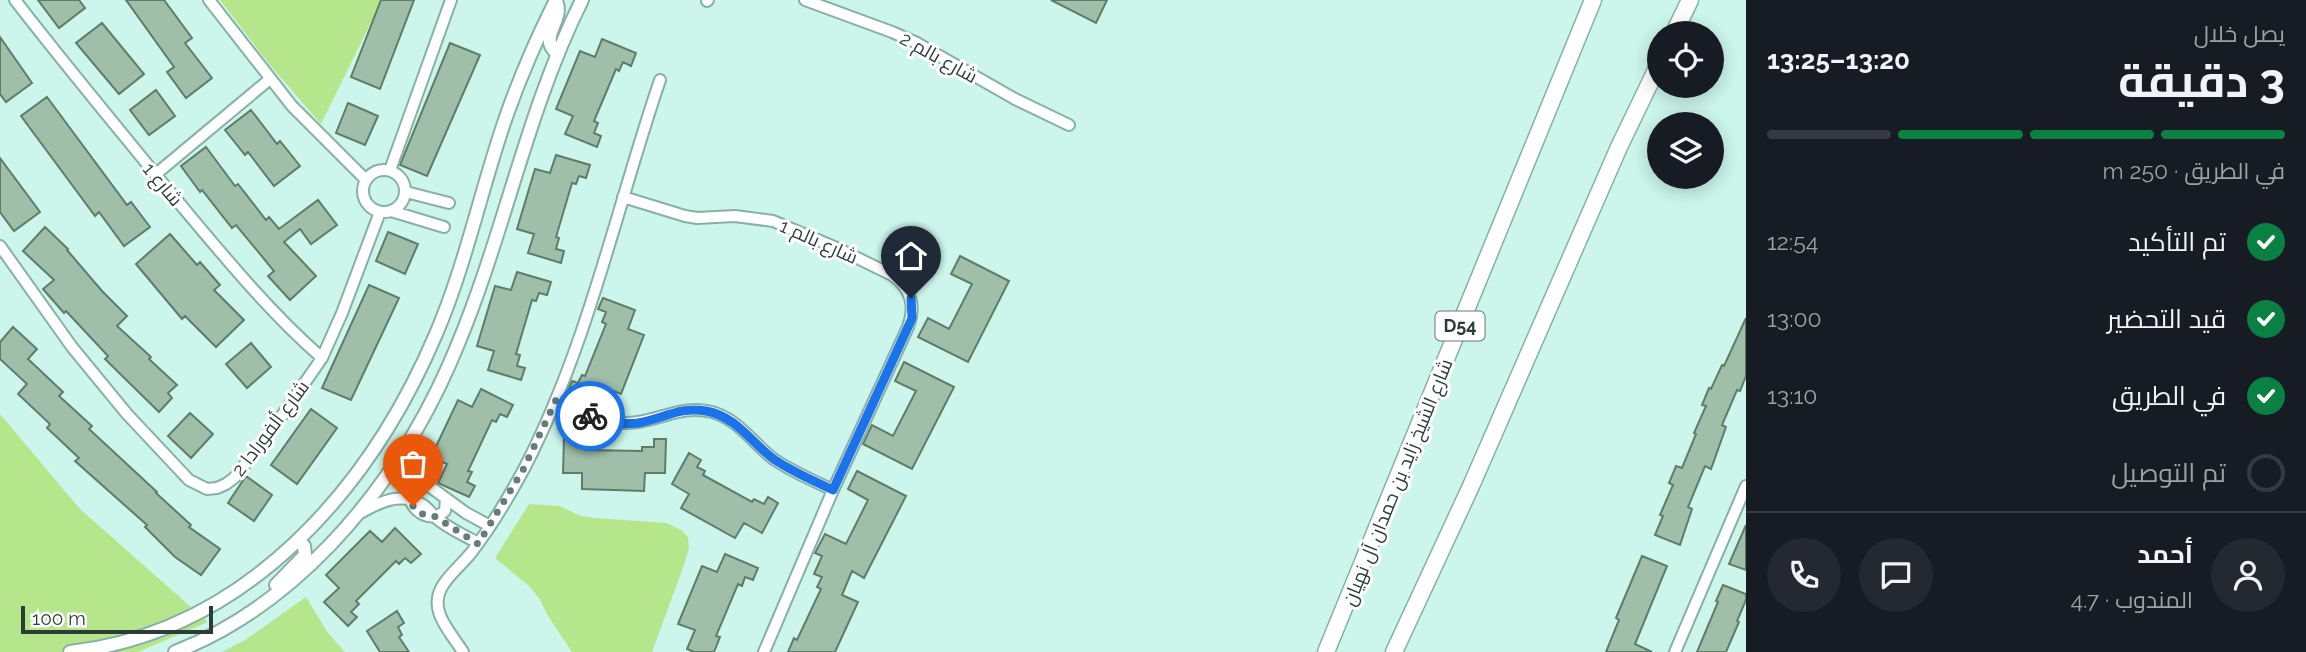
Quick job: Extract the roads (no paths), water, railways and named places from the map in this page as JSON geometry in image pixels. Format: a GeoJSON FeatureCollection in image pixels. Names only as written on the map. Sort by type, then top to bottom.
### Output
{"type":"FeatureCollection","features":[{"type":"Feature","properties":{"kind":"main road","name":"شارع الشيخ زايد بن حمدان آل نهيان"},"geometry":{"type":"LineString","coordinates":[[1326,652],[1593,0]]}},
{"type":"Feature","properties":{"kind":"main road"},"geometry":{"type":"LineString","coordinates":[[1680,21],[1690,0]]}},
{"type":"Feature","properties":{"kind":"main road"},"geometry":{"type":"LineString","coordinates":[[1394,652],[1471,486],[1647,89]]}},
{"type":"Feature","properties":{"kind":"street","name":"شارع 1"},"geometry":{"type":"LineString","coordinates":[[15,0],[156,174],[277,314],[322,358]]}},
{"type":"Feature","properties":{"kind":"street"},"geometry":{"type":"LineString","coordinates":[[209,0],[270,79],[316,132],[366,180]]}},
{"type":"Feature","properties":{"kind":"street"},"geometry":{"type":"LineString","coordinates":[[390,170],[450,0]]}},
{"type":"Feature","properties":{"kind":"street"},"geometry":{"type":"LineString","coordinates":[[556,0],[558,13],[549,39],[551,48],[557,53]]}},
{"type":"Feature","properties":{"kind":"street"},"geometry":{"type":"LineString","coordinates":[[70,652],[117,644],[161,630],[241,588],[299,541],[341,496],[371,455],[419,372],[452,294],[506,117],[556,0]]}},
{"type":"Feature","properties":{"kind":"street"},"geometry":{"type":"LineString","coordinates":[[175,652],[261,606],[299,576],[358,514],[406,448],[440,385],[474,302],[530,125],[557,53],[582,0]]}},
{"type":"Feature","properties":{"kind":"street","name":"شارع بالم 2"},"geometry":{"type":"LineString","coordinates":[[805,0],[917,43],[1006,94],[1069,125]]}},
{"type":"Feature","properties":{"kind":"street"},"geometry":{"type":"LineString","coordinates":[[156,174],[270,79]]}},
{"type":"Feature","properties":{"kind":"street"},"geometry":{"type":"LineString","coordinates":[[463,652],[439,615],[438,597],[447,580],[490,526],[523,470],[556,400],[585,321],[660,80]]}},
{"type":"Feature","properties":{"kind":"street"},"geometry":{"type":"LineString","coordinates":[[386,212],[400,206],[406,192],[401,178],[390,170],[376,172],[366,180],[363,187],[368,206],[386,212],[444,227]]}},
{"type":"Feature","properties":{"kind":"street"},"geometry":{"type":"LineString","coordinates":[[406,192],[449,203]]}},
{"type":"Feature","properties":{"kind":"street","name":"شارع بالم 1"},"geometry":{"type":"LineString","coordinates":[[623,197],[685,216],[748,217],[773,221],[839,248],[892,275],[907,288],[913,308],[912,318],[833,490],[764,652]]}},
{"type":"Feature","properties":{"kind":"street","name":"شارع ألفورادا 2"},"geometry":{"type":"LineString","coordinates":[[0,246],[97,380],[189,480],[207,489],[217,488],[234,478],[265,440],[322,358],[386,212]]}},
{"type":"Feature","properties":{"kind":"street"},"geometry":{"type":"LineString","coordinates":[[556,400],[592,417],[614,423],[637,423],[697,409],[721,415],[743,428],[776,461],[833,490]]}},
{"type":"Feature","properties":{"kind":"street"},"geometry":{"type":"LineString","coordinates":[[406,448],[407,465],[424,482],[466,513],[490,526]]}},
{"type":"Feature","properties":{"kind":"street"},"geometry":{"type":"LineString","coordinates":[[410,500],[412,488],[424,482]]}},
{"type":"Feature","properties":{"kind":"street"},"geometry":{"type":"LineString","coordinates":[[1675,652],[1746,486]]}},
{"type":"Feature","properties":{"kind":"street"},"geometry":{"type":"LineString","coordinates":[[434,516],[445,511],[446,498]]}},
{"type":"Feature","properties":{"kind":"street"},"geometry":{"type":"LineString","coordinates":[[358,514],[387,499],[410,500],[422,504],[434,516],[478,544]]}},
{"type":"Feature","properties":{"kind":"street"},"geometry":{"type":"LineString","coordinates":[[228,626],[267,594],[303,558],[306,550],[299,541]]}}]}
